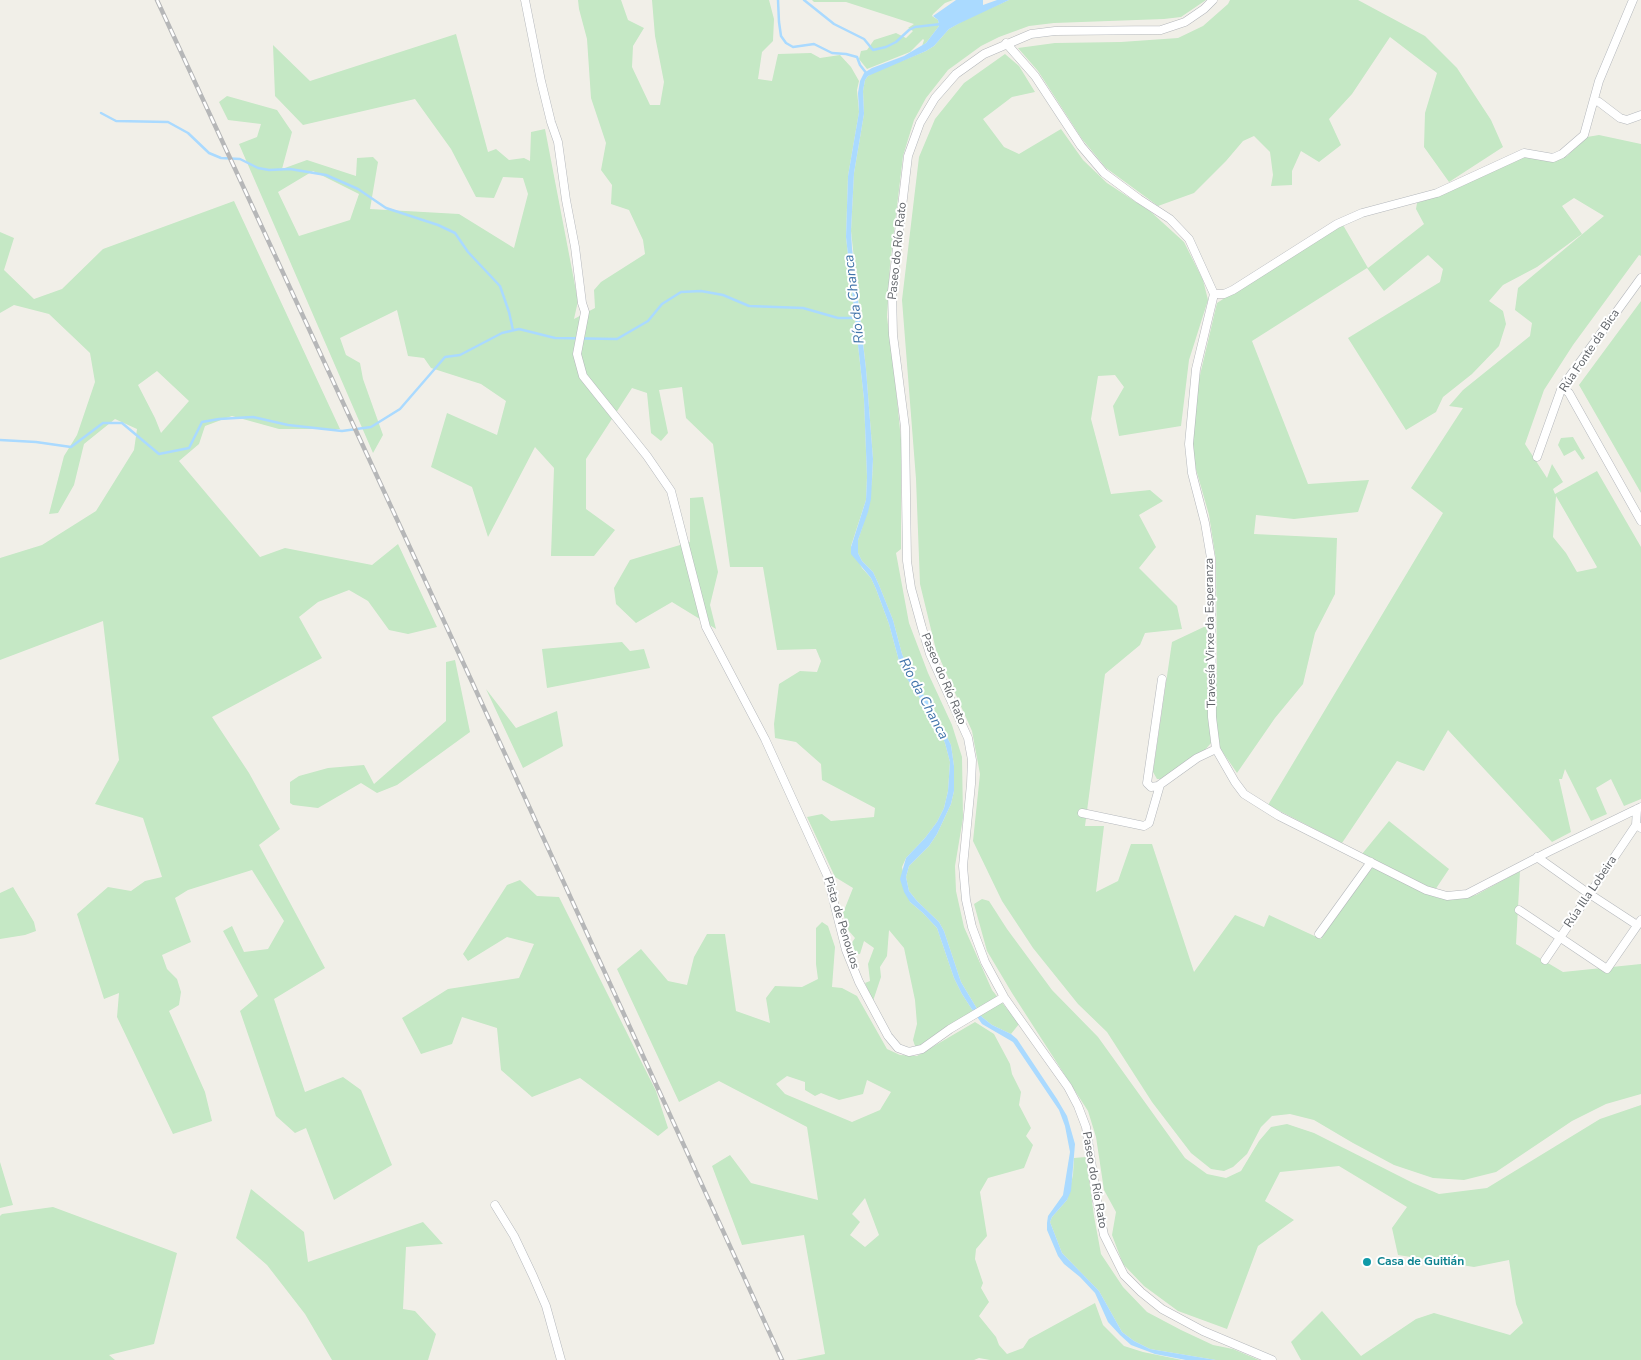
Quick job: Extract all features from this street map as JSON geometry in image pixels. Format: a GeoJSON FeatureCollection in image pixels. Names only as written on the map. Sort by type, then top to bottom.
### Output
{"type":"FeatureCollection","features":[{"type":"Feature","properties":{"kind":"street","name":"Pista de Penoulos"},"geometry":{"type":"LineString","coordinates":[[525,0],[550,122],[558,142],[575,247],[582,303],[585,312],[577,354],[583,376],[647,456],[671,491],[706,627],[765,740],[827,875],[842,935],[856,974],[888,1036],[898,1048],[909,1052],[922,1049],[1004,997]]}},
{"type":"Feature","properties":{"kind":"street","name":"Paseo do Río Rato"},"geometry":{"type":"LineString","coordinates":[[1213,0],[1185,22],[1161,30],[1056,31],[1031,34],[1006,43],[984,54],[956,74],[935,98],[920,123],[908,156],[892,291],[893,335],[905,426],[907,561],[922,628],[930,654],[968,738],[972,760],[963,866],[966,900],[972,928],[985,962],[1004,997],[1068,1087],[1078,1106],[1086,1127],[1104,1235],[1124,1275],[1162,1309],[1203,1331],[1272,1360]]}},
{"type":"Feature","properties":{"kind":"street"},"geometry":{"type":"LineString","coordinates":[[1006,43],[1036,76],[1081,146],[1104,173],[1170,219],[1189,239],[1214,294],[1224,294],[1337,224],[1362,214],[1437,193],[1524,153],[1553,158],[1562,154],[1584,135],[1599,81],[1633,0]]}},
{"type":"Feature","properties":{"kind":"street"},"geometry":{"type":"LineString","coordinates":[[1594,101],[1599,102],[1620,118],[1628,120],[1641,115]]}},
{"type":"Feature","properties":{"kind":"street","name":"Rúa Fonte da Bica"},"geometry":{"type":"LineString","coordinates":[[1537,457],[1562,387],[1641,278]]}},
{"type":"Feature","properties":{"kind":"street","name":"Travesía Virxe da Esperanza"},"geometry":{"type":"LineString","coordinates":[[1214,294],[1196,369],[1189,444],[1192,473],[1205,523],[1211,558],[1212,717],[1216,749],[1244,794],[1279,816],[1426,890],[1447,896],[1467,894],[1537,857],[1639,808]]}},
{"type":"Feature","properties":{"kind":"street"},"geometry":{"type":"LineString","coordinates":[[1562,387],[1569,393],[1641,521]]}},
{"type":"Feature","properties":{"kind":"street"},"geometry":{"type":"LineString","coordinates":[[1162,679],[1147,782],[1151,787],[1160,785],[1197,758],[1216,749]]}},
{"type":"Feature","properties":{"kind":"street"},"geometry":{"type":"LineString","coordinates":[[1082,813],[1144,826],[1149,823],[1160,785]]}},
{"type":"Feature","properties":{"kind":"street"},"geometry":{"type":"LineString","coordinates":[[1639,808],[1639,826]]}},
{"type":"Feature","properties":{"kind":"street","name":"Rúa Illa Lobeira"},"geometry":{"type":"LineString","coordinates":[[1544,960],[1639,826]]}},
{"type":"Feature","properties":{"kind":"street"},"geometry":{"type":"LineString","coordinates":[[1519,910],[1607,969],[1639,922],[1590,894],[1537,857]]}},
{"type":"Feature","properties":{"kind":"street"},"geometry":{"type":"LineString","coordinates":[[1319,934],[1371,862]]}},
{"type":"Feature","properties":{"kind":"street"},"geometry":{"type":"LineString","coordinates":[[495,1205],[514,1236],[546,1306],[561,1360]]}},
{"type":"Feature","properties":{"kind":"green space"},"geometry":{"type":"Polygon","coordinates":[[[578,0],[621,0],[628,20],[644,28],[633,46],[632,67],[650,105],[660,105],[664,82],[655,36],[652,0],[769,0],[774,19],[773,41],[762,52],[758,79],[772,81],[778,54],[811,53],[820,58],[840,55],[851,67],[859,81],[857,90],[859,112],[848,176],[846,237],[864,399],[867,477],[866,500],[851,546],[862,568],[871,578],[889,624],[899,661],[906,677],[936,723],[945,743],[950,762],[948,791],[944,808],[937,822],[906,858],[902,867],[910,902],[937,928],[954,978],[973,1011],[916,1049],[913,1040],[917,1024],[915,1000],[904,948],[889,930],[887,956],[880,967],[881,977],[873,1001],[865,983],[870,981],[868,964],[874,948],[864,941],[860,954],[853,954],[851,944],[855,938],[848,930],[843,913],[853,888],[835,877],[807,817],[822,814],[831,821],[874,817],[875,808],[822,780],[821,764],[796,742],[775,738],[774,724],[779,684],[800,671],[817,672],[821,661],[816,649],[777,650],[763,567],[730,567],[713,444],[686,418],[682,387],[659,390],[668,433],[661,441],[651,433],[647,393],[632,388],[586,459],[586,509],[615,530],[594,556],[551,556],[554,468],[535,447],[488,537],[472,487],[431,467],[447,413],[497,435],[506,401],[481,384],[431,368],[424,358],[408,356],[397,310],[340,338],[346,355],[360,363],[363,379],[383,435],[373,453],[239,144],[257,137],[261,124],[228,120],[219,102],[227,96],[277,110],[292,132],[282,169],[307,160],[356,176],[357,158],[373,157],[378,162],[370,209],[459,214],[514,248],[528,194],[523,178],[503,177],[494,198],[476,197],[451,149],[415,99],[303,125],[275,96],[273,45],[310,81],[456,34],[488,152],[496,149],[509,160],[524,158],[530,161],[531,132],[545,129],[578,301],[574,319],[595,308],[594,290],[601,282],[645,254],[643,240],[629,210],[611,204],[612,185],[601,170],[606,143],[591,98],[587,39],[578,0]],[[313,171],[278,192],[299,236],[350,220],[359,194],[313,171]]]}},
{"type":"Feature","properties":{"kind":"green space"},"geometry":{"type":"Polygon","coordinates":[[[812,0],[953,0],[945,3],[933,14],[932,16],[938,20],[939,26],[926,43],[922,46],[923,39],[910,52],[867,69],[859,59],[861,51],[867,50],[874,40],[896,33],[906,38],[913,31],[908,28],[914,24],[846,2],[814,2],[812,0]]]}},
{"type":"Feature","properties":{"kind":"green space"},"geometry":{"type":"Polygon","coordinates":[[[1009,0],[1206,0],[1181,17],[1054,23],[1029,26],[981,46],[948,70],[926,98],[914,120],[903,156],[890,265],[887,317],[901,440],[901,549],[896,553],[909,623],[928,673],[952,725],[962,757],[963,818],[955,866],[956,891],[964,927],[992,990],[1019,1024],[1011,1034],[992,1025],[982,1017],[961,982],[944,931],[939,922],[909,891],[906,877],[909,866],[929,846],[937,834],[951,804],[954,791],[954,766],[951,745],[935,713],[911,675],[879,585],[873,572],[862,561],[858,553],[858,540],[872,481],[873,459],[866,369],[851,231],[854,173],[864,114],[863,91],[865,80],[875,72],[926,51],[934,46],[949,29],[968,18],[1009,0]]]}},
{"type":"Feature","properties":{"kind":"green space"},"geometry":{"type":"Polygon","coordinates":[[[1230,0],[1358,0],[1425,36],[1457,68],[1491,120],[1503,147],[1449,182],[1424,147],[1425,113],[1437,73],[1390,37],[1352,94],[1329,119],[1341,145],[1319,162],[1301,151],[1292,171],[1292,185],[1271,186],[1273,175],[1270,152],[1254,136],[1243,141],[1194,193],[1158,206],[1106,168],[1082,139],[1038,71],[1018,48],[1055,43],[1121,42],[1178,38],[1203,26],[1230,0]]]}},
{"type":"Feature","properties":{"kind":"green space"},"geometry":{"type":"Polygon","coordinates":[[[1005,54],[1019,66],[1035,92],[1012,97],[983,119],[1004,147],[1019,154],[1061,129],[1083,160],[1107,183],[1151,212],[1184,242],[1203,280],[1208,300],[1189,360],[1181,426],[1119,436],[1113,406],[1124,387],[1115,375],[1098,376],[1091,419],[1111,494],[1150,490],[1163,501],[1139,515],[1156,547],[1139,568],[1177,606],[1182,629],[1145,633],[1140,645],[1105,674],[1085,826],[1104,826],[1096,892],[1118,881],[1131,844],[1152,844],[1194,972],[1235,915],[1264,927],[1269,915],[1321,939],[1347,899],[1373,867],[1438,898],[1454,899],[1476,895],[1520,871],[1516,944],[1563,972],[1641,964],[1641,1094],[1606,1104],[1572,1121],[1496,1172],[1464,1180],[1433,1178],[1394,1165],[1314,1120],[1290,1114],[1272,1116],[1261,1127],[1247,1154],[1233,1167],[1224,1171],[1211,1169],[1191,1153],[1152,1102],[1107,1032],[1078,1004],[1033,948],[1002,901],[973,841],[980,774],[972,731],[936,650],[920,584],[916,479],[902,300],[919,157],[935,119],[964,83],[1005,54]]]}},
{"type":"Feature","properties":{"kind":"green space"},"geometry":{"type":"Polygon","coordinates":[[[1599,135],[1641,144],[1641,256],[1639,255],[1573,345],[1544,390],[1525,444],[1547,478],[1552,464],[1563,482],[1553,489],[1555,494],[1597,471],[1641,547],[1641,799],[1624,806],[1611,779],[1596,788],[1607,814],[1591,821],[1565,769],[1562,779],[1559,779],[1571,832],[1552,842],[1448,730],[1424,771],[1397,761],[1342,843],[1268,805],[1443,513],[1411,488],[1463,408],[1449,406],[1463,390],[1530,336],[1532,323],[1515,310],[1518,288],[1604,216],[1574,198],[1562,206],[1582,234],[1537,267],[1503,285],[1489,301],[1503,311],[1506,324],[1499,346],[1472,374],[1443,397],[1436,412],[1406,430],[1348,338],[1440,282],[1443,269],[1428,255],[1384,291],[1367,268],[1252,341],[1308,484],[1369,480],[1358,512],[1294,519],[1256,515],[1254,534],[1337,538],[1335,594],[1315,633],[1303,684],[1275,718],[1237,773],[1213,738],[1217,669],[1216,560],[1209,515],[1192,455],[1192,409],[1217,303],[1290,255],[1343,225],[1368,268],[1424,224],[1416,209],[1417,203],[1449,191],[1520,157],[1541,158],[1553,161],[1567,156],[1587,137],[1599,135]],[[1556,496],[1553,537],[1566,553],[1577,572],[1597,567],[1556,496]]]}},
{"type":"Feature","properties":{"kind":"green space"},"geometry":{"type":"Polygon","coordinates":[[[234,201],[340,429],[279,429],[232,416],[205,426],[199,444],[179,461],[260,557],[285,548],[372,565],[398,544],[437,627],[408,634],[389,630],[368,601],[349,590],[318,602],[299,617],[322,658],[212,717],[249,773],[280,829],[259,845],[325,968],[274,999],[305,1092],[343,1077],[361,1090],[392,1165],[334,1200],[306,1128],[295,1133],[276,1116],[240,1011],[258,996],[223,931],[232,926],[244,952],[268,949],[284,921],[252,870],[188,890],[175,898],[191,942],[162,955],[167,969],[177,979],[181,992],[179,1005],[169,1011],[205,1092],[212,1121],[173,1134],[117,1017],[119,993],[104,999],[77,914],[108,887],[131,891],[145,881],[162,877],[143,818],[95,804],[119,760],[103,621],[0,660],[0,558],[42,545],[96,511],[134,450],[137,429],[115,419],[84,444],[74,485],[58,513],[49,514],[64,456],[77,435],[95,382],[90,353],[49,314],[14,305],[0,313],[0,232],[14,238],[4,270],[34,299],[62,289],[103,249],[234,201]],[[157,371],[138,385],[161,433],[189,401],[157,371]]]}},
{"type":"Feature","properties":{"kind":"green space"},"geometry":{"type":"Polygon","coordinates":[[[1641,301],[1641,493],[1579,385],[1641,301]]]}},
{"type":"Feature","properties":{"kind":"green space"},"geometry":{"type":"Polygon","coordinates":[[[1573,437],[1585,458],[1582,460],[1575,450],[1564,456],[1558,445],[1561,438],[1573,437]]]}},
{"type":"Feature","properties":{"kind":"green space"},"geometry":{"type":"Polygon","coordinates":[[[703,497],[718,572],[710,605],[716,629],[672,602],[636,623],[616,604],[614,588],[630,560],[690,542],[690,498],[703,497]]]}},
{"type":"Feature","properties":{"kind":"green space"},"geometry":{"type":"Polygon","coordinates":[[[1208,625],[1208,710],[1211,743],[1205,750],[1180,765],[1164,779],[1157,779],[1153,772],[1172,642],[1208,625]]]}},
{"type":"Feature","properties":{"kind":"green space"},"geometry":{"type":"Polygon","coordinates":[[[622,642],[630,651],[644,649],[650,668],[547,688],[542,649],[622,642]]]}},
{"type":"Feature","properties":{"kind":"green space"},"geometry":{"type":"Polygon","coordinates":[[[455,660],[470,732],[397,785],[377,793],[361,783],[318,808],[290,803],[290,782],[299,776],[328,768],[364,765],[374,784],[446,721],[446,662],[455,660]]]}},
{"type":"Feature","properties":{"kind":"green space"},"geometry":{"type":"Polygon","coordinates":[[[486,689],[516,728],[557,711],[563,746],[523,768],[486,689]]]}},
{"type":"Feature","properties":{"kind":"green space"},"geometry":{"type":"Polygon","coordinates":[[[1389,821],[1449,869],[1435,890],[1412,881],[1362,854],[1389,821]]]}},
{"type":"Feature","properties":{"kind":"green space"},"geometry":{"type":"Polygon","coordinates":[[[520,880],[537,896],[559,897],[656,1091],[668,1128],[658,1136],[580,1078],[532,1097],[501,1070],[497,1028],[462,1017],[452,1044],[421,1054],[402,1018],[448,989],[519,978],[534,944],[507,937],[468,961],[463,954],[507,885],[520,880]]]}},
{"type":"Feature","properties":{"kind":"green space"},"geometry":{"type":"Polygon","coordinates":[[[13,887],[34,922],[36,931],[25,935],[0,939],[0,893],[13,887]]]}},
{"type":"Feature","properties":{"kind":"green space"},"geometry":{"type":"Polygon","coordinates":[[[982,899],[989,901],[1052,990],[1098,1037],[1185,1158],[1207,1174],[1226,1178],[1241,1171],[1259,1141],[1271,1127],[1287,1124],[1314,1133],[1413,1183],[1439,1194],[1487,1188],[1600,1119],[1641,1105],[1641,1360],[1301,1360],[1291,1342],[1322,1311],[1361,1356],[1416,1319],[1434,1313],[1510,1335],[1523,1323],[1516,1304],[1509,1260],[1474,1267],[1398,1255],[1392,1228],[1407,1207],[1339,1166],[1280,1172],[1265,1201],[1294,1220],[1258,1246],[1227,1329],[1178,1311],[1144,1286],[1123,1264],[1112,1235],[1116,1212],[1104,1190],[1096,1137],[1088,1111],[987,951],[974,904],[982,899]]]}},
{"type":"Feature","properties":{"kind":"green space"},"geometry":{"type":"Polygon","coordinates":[[[822,922],[828,926],[835,947],[832,987],[842,988],[857,996],[887,1049],[900,1055],[917,1056],[975,1022],[994,1034],[1010,1064],[1012,1074],[1021,1092],[1019,1105],[1031,1128],[1026,1136],[1033,1145],[1024,1168],[988,1178],[980,1192],[987,1236],[976,1249],[975,1259],[983,1283],[981,1288],[989,1302],[979,1316],[996,1337],[999,1345],[1007,1354],[1023,1348],[1029,1339],[1095,1303],[1103,1325],[1124,1346],[1182,1360],[990,1360],[979,1358],[974,1360],[796,1360],[825,1354],[804,1235],[742,1245],[712,1166],[730,1155],[751,1183],[818,1200],[807,1127],[719,1081],[679,1102],[617,969],[641,949],[668,981],[687,985],[694,957],[707,934],[725,934],[736,1011],[770,1023],[766,998],[775,986],[802,987],[818,979],[816,928],[822,922]],[[787,1076],[776,1084],[785,1094],[852,1122],[880,1110],[891,1092],[867,1080],[863,1094],[839,1100],[821,1093],[815,1096],[805,1090],[805,1082],[787,1076]],[[865,1198],[852,1214],[860,1222],[850,1235],[865,1247],[879,1235],[865,1198]]]}},
{"type":"Feature","properties":{"kind":"green space"},"geometry":{"type":"Polygon","coordinates":[[[1086,1157],[1101,1254],[1123,1287],[1147,1312],[1213,1345],[1233,1349],[1259,1360],[1216,1360],[1150,1349],[1122,1332],[1099,1291],[1062,1253],[1050,1222],[1067,1200],[1073,1175],[1074,1158],[1086,1157]]]}},
{"type":"Feature","properties":{"kind":"green space"},"geometry":{"type":"Polygon","coordinates":[[[0,1162],[13,1205],[0,1208],[0,1162]]]}},
{"type":"Feature","properties":{"kind":"green space"},"geometry":{"type":"Polygon","coordinates":[[[251,1189],[304,1232],[308,1262],[423,1222],[443,1244],[406,1247],[403,1309],[415,1311],[436,1334],[428,1360],[332,1360],[305,1314],[267,1265],[236,1238],[251,1189]]]}},
{"type":"Feature","properties":{"kind":"green space"},"geometry":{"type":"Polygon","coordinates":[[[53,1207],[177,1253],[154,1344],[109,1355],[115,1360],[0,1360],[0,1216],[2,1214],[53,1207]]]}},
{"type":"Feature","properties":{"kind":"water","name":"Río da Chanca"},"geometry":{"type":"Polygon","coordinates":[[[956,0],[983,0],[983,5],[997,0],[1009,0],[949,29],[934,46],[926,51],[868,76],[865,80],[863,91],[864,114],[854,173],[852,248],[866,369],[873,459],[871,499],[858,540],[858,553],[862,561],[873,572],[879,585],[911,675],[935,713],[951,745],[954,766],[954,791],[951,804],[937,834],[929,846],[909,866],[906,877],[909,891],[939,922],[944,931],[961,982],[982,1017],[1017,1039],[1067,1116],[1075,1144],[1071,1191],[1067,1200],[1050,1222],[1062,1253],[1099,1291],[1122,1332],[1134,1341],[1150,1349],[1216,1360],[1186,1360],[1155,1354],[1131,1345],[1108,1322],[1095,1293],[1058,1256],[1047,1230],[1047,1223],[1048,1216],[1063,1195],[1070,1152],[1065,1126],[1059,1110],[1013,1042],[982,1024],[973,1011],[954,978],[937,928],[910,902],[904,892],[900,879],[906,858],[925,838],[937,822],[944,808],[948,791],[950,762],[945,743],[936,723],[906,677],[899,661],[889,624],[871,578],[851,554],[851,547],[866,500],[867,477],[864,399],[846,237],[848,176],[859,112],[858,93],[860,81],[864,73],[904,56],[926,43],[939,26],[938,20],[933,16],[956,0]]]}},
{"type":"Feature","properties":{"kind":"waterway"},"geometry":{"type":"LineString","coordinates":[[778,0],[781,36],[786,43],[793,47],[814,44],[832,53],[857,57],[867,74]]}},
{"type":"Feature","properties":{"kind":"waterway"},"geometry":{"type":"LineString","coordinates":[[804,0],[834,24],[864,39],[873,50],[896,42],[915,27],[941,24]]}},
{"type":"Feature","properties":{"kind":"waterway"},"geometry":{"type":"LineString","coordinates":[[101,113],[116,121],[168,122],[188,133],[209,153],[221,158],[240,159],[258,168],[269,170],[290,169],[326,175],[358,189],[386,208],[438,225],[455,233],[468,252],[500,286],[513,330]]}},
{"type":"Feature","properties":{"kind":"waterway","name":"Río da Chanca"},"geometry":{"type":"LineString","coordinates":[[0,440],[36,442],[71,447],[103,423],[122,423],[159,454],[189,448],[202,422],[219,419],[253,417],[288,425],[342,431],[371,427],[400,409],[445,357],[460,355],[502,333],[519,329],[555,338],[617,339],[648,321],[662,304],[681,292],[701,291],[723,295],[749,306],[803,308],[838,318],[858,318]]}},
{"type":"Feature","properties":{"kind":"railway"},"geometry":{"type":"LineString","coordinates":[[157,0],[473,684],[782,1360]]}},
{"type":"Feature","properties":{"kind":"place","name":"Casa de Guitián"},"geometry":{"type":"Point","coordinates":[1367,1262]}}]}
